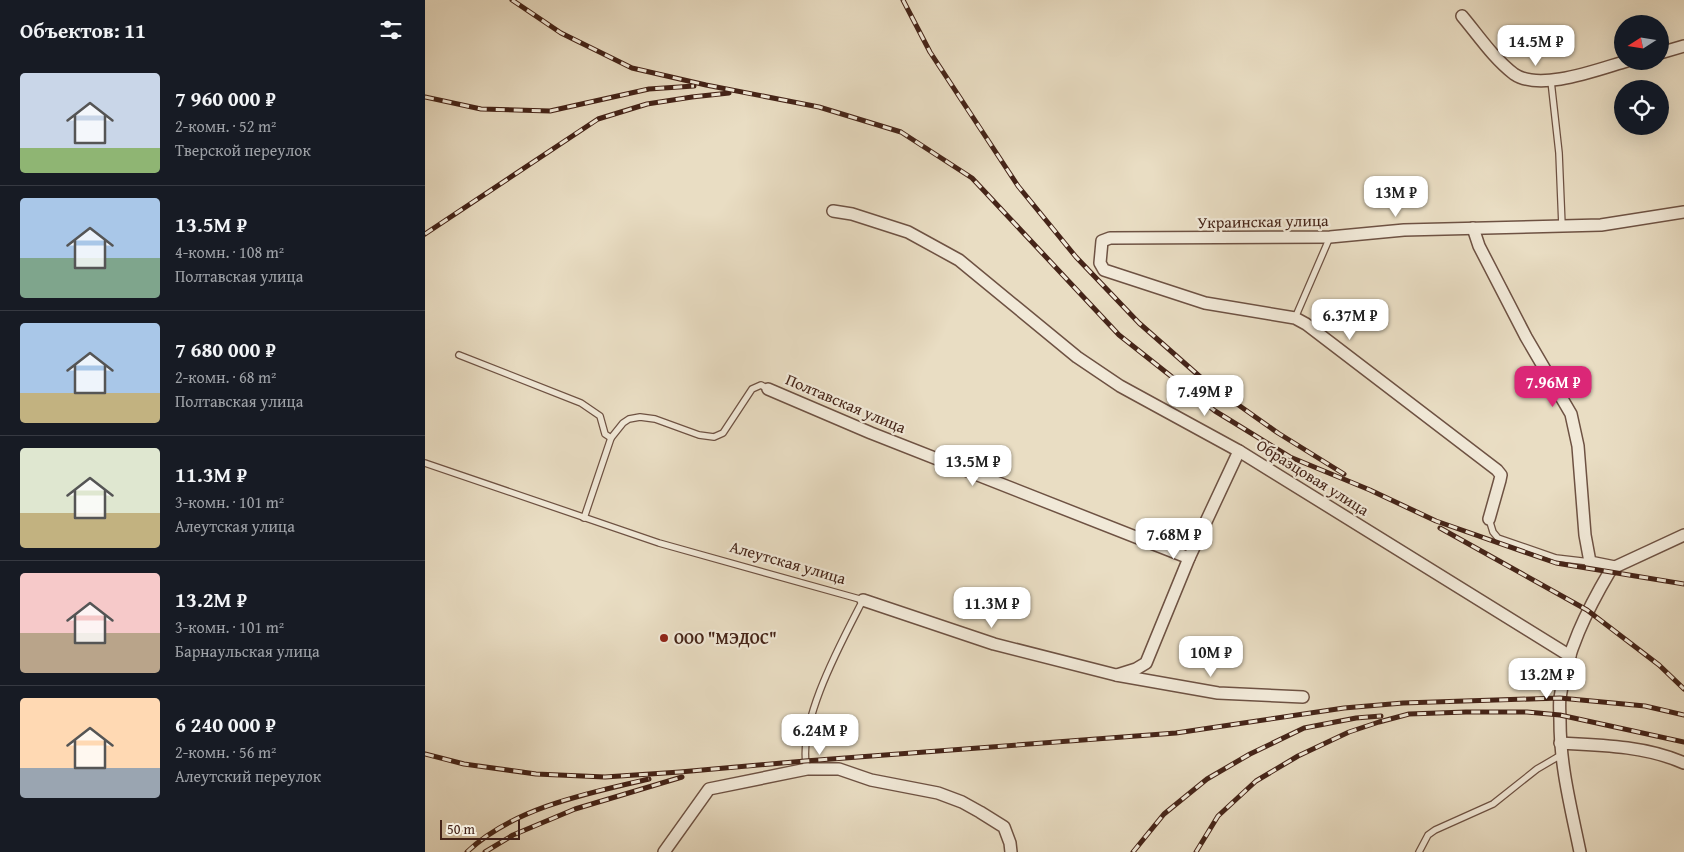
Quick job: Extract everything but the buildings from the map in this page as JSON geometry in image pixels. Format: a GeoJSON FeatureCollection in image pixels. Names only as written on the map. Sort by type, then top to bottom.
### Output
{"type":"FeatureCollection","features":[{"type":"Feature","properties":{"kind":"street"},"geometry":{"type":"LineString","coordinates":[[1462,16],[1501,61],[1516,75],[1532,80],[1551,81],[1614,64]]}},
{"type":"Feature","properties":{"kind":"street"},"geometry":{"type":"LineString","coordinates":[[1669,50],[1684,46]]}},
{"type":"Feature","properties":{"kind":"street","name":"Образцовая улица"},"geometry":{"type":"LineString","coordinates":[[833,211],[853,214],[908,232],[959,260],[1077,357],[1120,386],[1239,450],[1570,656]]}},
{"type":"Feature","properties":{"kind":"street","name":"Украинская улица"},"geometry":{"type":"LineString","coordinates":[[1295,318],[1205,303],[1104,270],[1100,264],[1102,240],[1110,238],[1330,237],[1403,230],[1601,225],[1684,212]]}},
{"type":"Feature","properties":{"kind":"street"},"geometry":{"type":"LineString","coordinates":[[1473,228],[1479,246],[1526,337],[1571,414],[1578,446],[1585,535],[1590,562],[1615,567]]}},
{"type":"Feature","properties":{"kind":"street"},"geometry":{"type":"LineString","coordinates":[[1295,318],[1306,324],[1497,470],[1501,475],[1489,519]]}},
{"type":"Feature","properties":{"kind":"street","name":"Полтавская улица"},"geometry":{"type":"LineString","coordinates":[[768,389],[871,433],[1189,558]]}},
{"type":"Feature","properties":{"kind":"street"},"geometry":{"type":"LineString","coordinates":[[1116,675],[1136,669],[1146,663],[1189,558],[1239,450]]}},
{"type":"Feature","properties":{"kind":"street"},"geometry":{"type":"LineString","coordinates":[[1580,852],[1564,777],[1560,743],[1560,698],[1570,656],[1587,610],[1610,571],[1684,535]]}},
{"type":"Feature","properties":{"kind":"street","name":"Алеутская улица"},"geometry":{"type":"LineString","coordinates":[[863,600],[994,644],[1116,675],[1218,693],[1303,697]]}},
{"type":"Feature","properties":{"kind":"street"},"geometry":{"type":"LineString","coordinates":[[1560,743],[1614,746],[1666,756],[1684,763]]}},
{"type":"Feature","properties":{"kind":"street"},"geometry":{"type":"LineString","coordinates":[[664,852],[709,789],[807,769],[839,769],[871,780],[938,793],[962,802],[1004,827],[1010,842],[1011,852]]}},
{"type":"Feature","properties":{"kind":"lane"},"geometry":{"type":"LineString","coordinates":[[1551,81],[1559,153],[1562,226]]}},
{"type":"Feature","properties":{"kind":"lane"},"geometry":{"type":"LineString","coordinates":[[1295,318],[1330,237]]}},
{"type":"Feature","properties":{"kind":"lane"},"geometry":{"type":"LineString","coordinates":[[459,355],[581,403],[600,416],[605,434],[611,438]]}},
{"type":"Feature","properties":{"kind":"lane"},"geometry":{"type":"LineString","coordinates":[[585,518],[611,438],[623,423],[629,419],[641,417],[655,419],[699,435],[714,437],[723,433],[753,389],[761,385],[768,389]]}},
{"type":"Feature","properties":{"kind":"lane","name":"Алеутская улица"},"geometry":{"type":"LineString","coordinates":[[425,463],[659,543],[863,600]]}},
{"type":"Feature","properties":{"kind":"lane"},"geometry":{"type":"LineString","coordinates":[[1489,519],[1493,532],[1498,538],[1556,558],[1590,562]]}},
{"type":"Feature","properties":{"kind":"lane"},"geometry":{"type":"LineString","coordinates":[[807,769],[805,745],[813,713],[830,664],[863,600]]}},
{"type":"Feature","properties":{"kind":"lane"},"geometry":{"type":"LineString","coordinates":[[1419,852],[1428,835],[1435,830],[1493,804],[1537,769],[1561,755]]}},
{"type":"Feature","properties":{"kind":"railway"},"geometry":{"type":"LineString","coordinates":[[512,0],[561,33],[632,68],[706,85],[819,107],[901,132],[972,178],[1119,335],[1215,411],[1290,457],[1370,490],[1436,521],[1556,563],[1684,584]]}},
{"type":"Feature","properties":{"kind":"railway"},"geometry":{"type":"LineString","coordinates":[[903,0],[930,52],[1018,186],[1076,257],[1139,323],[1206,382],[1278,433],[1344,474]]}},
{"type":"Feature","properties":{"kind":"railway"},"geometry":{"type":"LineString","coordinates":[[425,97],[481,109],[550,111],[649,89],[694,86]]}},
{"type":"Feature","properties":{"kind":"railway"},"geometry":{"type":"LineString","coordinates":[[425,234],[598,119],[647,104],[729,93]]}},
{"type":"Feature","properties":{"kind":"railway"},"geometry":{"type":"LineString","coordinates":[[1440,528],[1587,610],[1659,665],[1684,689]]}},
{"type":"Feature","properties":{"kind":"railway"},"geometry":{"type":"LineString","coordinates":[[425,754],[464,764],[536,774],[605,777],[1176,733],[1344,708],[1403,703],[1560,698],[1645,706],[1684,715]]}},
{"type":"Feature","properties":{"kind":"railway"},"geometry":{"type":"LineString","coordinates":[[1196,852],[1218,816],[1256,781],[1298,756],[1349,732],[1409,714],[1527,712],[1560,715],[1684,742]]}},
{"type":"Feature","properties":{"kind":"railway"},"geometry":{"type":"LineString","coordinates":[[1133,852],[1164,814],[1207,779],[1250,754],[1304,728],[1356,718],[1381,716]]}},
{"type":"Feature","properties":{"kind":"railway"},"geometry":{"type":"LineString","coordinates":[[485,852],[513,835],[575,809],[682,777]]}},
{"type":"Feature","properties":{"kind":"railway"},"geometry":{"type":"LineString","coordinates":[[467,852],[506,824],[529,813],[552,804],[601,790],[649,779]]}},
{"type":"Feature","properties":{"kind":"place","name":"ООО \"МЭДОС\""},"geometry":{"type":"Point","coordinates":[664,638]}}]}
